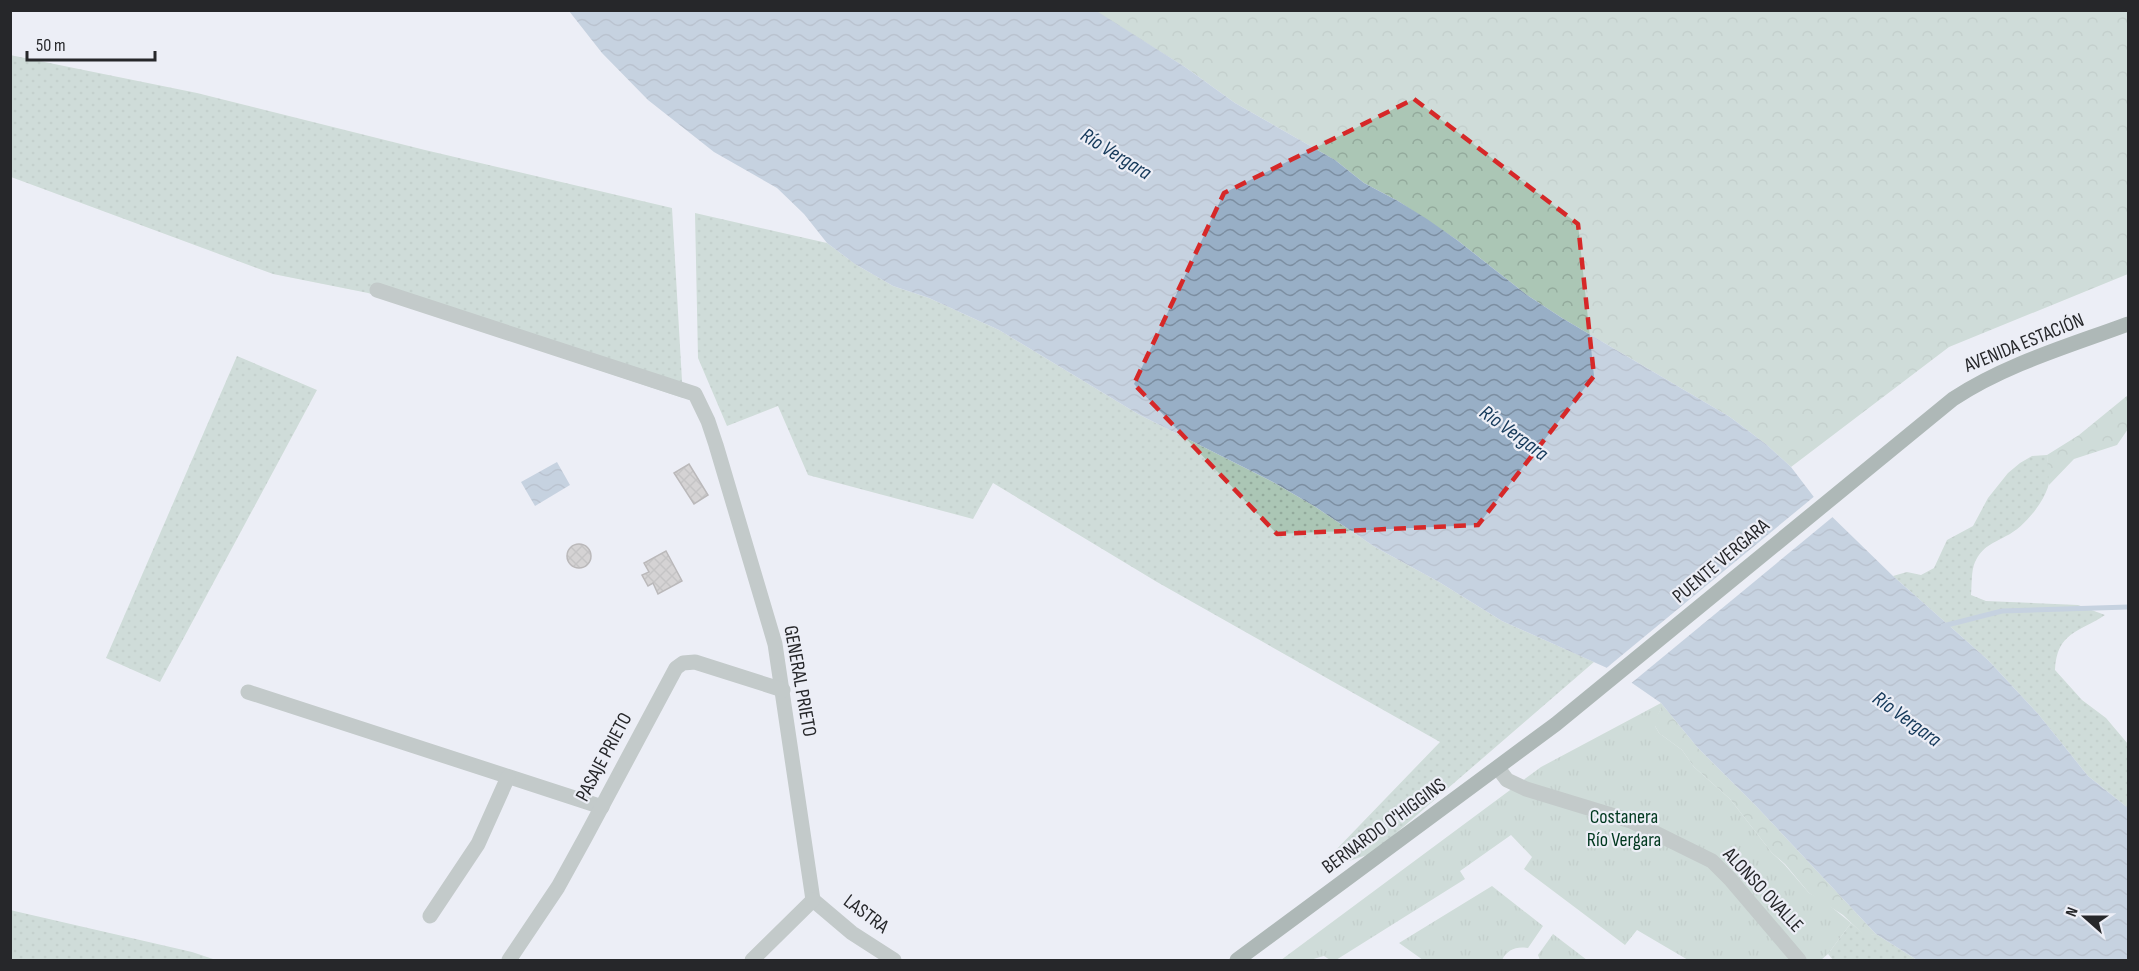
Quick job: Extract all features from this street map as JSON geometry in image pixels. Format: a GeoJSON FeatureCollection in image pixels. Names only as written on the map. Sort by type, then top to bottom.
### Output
{"type":"FeatureCollection","features":[{"type":"Feature","properties":{"kind":"main road","name":"AVENIDA ESTACIÓN"},"geometry":{"type":"LineString","coordinates":[[1912,430],[1977,383],[2002,371],[2128,324]]}},
{"type":"Feature","properties":{"kind":"main road","name":"PUENTE VERGARA"},"geometry":{"type":"LineString","coordinates":[[1556,724],[1912,430]]}},
{"type":"Feature","properties":{"kind":"main road","name":"BERNARDO O'HIGGINS"},"geometry":{"type":"LineString","coordinates":[[1237,960],[1556,724]]}},
{"type":"Feature","properties":{"kind":"street","name":"GENERAL PRIETO"},"geometry":{"type":"LineString","coordinates":[[377,290],[694,394],[708,421],[716,445],[775,644],[813,900]]}},
{"type":"Feature","properties":{"kind":"street","name":"PASAJE PRIETO"},"geometry":{"type":"LineString","coordinates":[[509,960],[558,887],[673,671],[679,665],[695,662],[783,690]]}},
{"type":"Feature","properties":{"kind":"street"},"geometry":{"type":"LineString","coordinates":[[248,692],[602,807]]}},
{"type":"Feature","properties":{"kind":"street","name":"ALONSO OVALLE"},"geometry":{"type":"LineString","coordinates":[[1498,768],[1507,780],[1526,789],[1631,821],[1712,861],[1799,960]]}},
{"type":"Feature","properties":{"kind":"street"},"geometry":{"type":"LineString","coordinates":[[430,916],[478,844],[508,777]]}},
{"type":"Feature","properties":{"kind":"street"},"geometry":{"type":"LineString","coordinates":[[752,960],[813,900]]}},
{"type":"Feature","properties":{"kind":"street","name":"LASTRA"},"geometry":{"type":"LineString","coordinates":[[813,900],[852,933],[894,960]]}},
{"type":"Feature","properties":{"kind":"highlighted area"},"geometry":{"type":"Polygon","coordinates":[[[1414,99],[1578,224],[1594,376],[1478,525],[1277,534],[1134,384],[1224,193],[1414,99]]]}},
{"type":"Feature","properties":{"kind":"green space"},"geometry":{"type":"Polygon","coordinates":[[[1095,11],[2128,11],[2128,274],[1949,347],[1791,467],[1767,445],[1730,417],[1562,318],[1527,295],[1457,240],[1398,201],[1364,183],[1335,160],[1235,103],[1185,67],[1095,11]]]}},
{"type":"Feature","properties":{"kind":"green space"},"geometry":{"type":"Polygon","coordinates":[[[10,55],[197,93],[672,208],[683,398],[368,293],[273,274],[11,177],[10,55]]]}},
{"type":"Feature","properties":{"kind":"green space"},"geometry":{"type":"Polygon","coordinates":[[[695,213],[827,243],[855,264],[893,286],[929,298],[999,330],[1138,414],[1273,482],[1375,547],[1439,582],[1502,621],[1594,662],[1373,853],[1349,861],[1332,854],[1440,742],[1157,582],[993,483],[973,519],[808,475],[778,406],[727,426],[698,358],[695,213]]]}},
{"type":"Feature","properties":{"kind":"green space"},"geometry":{"type":"Polygon","coordinates":[[[237,356],[317,390],[160,682],[106,658],[237,356]]]}},
{"type":"Feature","properties":{"kind":"green space"},"geometry":{"type":"Polygon","coordinates":[[[2128,395],[2128,429],[2117,445],[2074,459],[2049,485],[2047,455],[2079,435],[2128,395]]]}},
{"type":"Feature","properties":{"kind":"green space"},"geometry":{"type":"Polygon","coordinates":[[[2047,455],[2049,483],[2045,494],[2019,528],[1981,552],[1972,574],[1971,595],[1986,601],[2078,605],[2105,615],[2078,630],[2065,641],[2060,648],[2055,670],[2082,700],[2106,718],[2128,744],[2128,808],[2088,776],[2039,715],[1988,660],[1893,576],[1907,572],[1921,575],[1934,568],[1947,540],[1973,526],[1988,498],[2008,473],[2032,456],[2047,455]]]}},
{"type":"Feature","properties":{"kind":"green space"},"geometry":{"type":"Polygon","coordinates":[[[1661,703],[1698,748],[1756,806],[1876,934],[1865,936],[1843,915],[1809,893],[1785,864],[1772,853],[1730,799],[1694,767],[1682,750],[1659,733],[1655,726],[1655,719],[1661,709],[1661,703]]]}},
{"type":"Feature","properties":{"kind":"green space","name":"Costanera Río Vergara"},"geometry":{"type":"Polygon","coordinates":[[[1661,703],[1655,726],[1659,733],[1682,750],[1694,767],[1730,799],[1772,853],[1809,893],[1824,901],[1851,923],[1821,960],[1688,960],[1637,930],[1625,945],[1524,869],[1532,857],[1511,835],[1460,871],[1465,879],[1336,960],[1330,960],[1324,956],[1310,960],[1281,960],[1541,767],[1661,703]]]}},
{"type":"Feature","properties":{"kind":"green space"},"geometry":{"type":"Polygon","coordinates":[[[1492,886],[1543,926],[1528,948],[1512,950],[1502,960],[1423,960],[1399,943],[1492,886]]]}},
{"type":"Feature","properties":{"kind":"green space"},"geometry":{"type":"Polygon","coordinates":[[[10,910],[192,952],[216,960],[11,960],[10,910]]]}},
{"type":"Feature","properties":{"kind":"green space"},"geometry":{"type":"Polygon","coordinates":[[[1851,923],[1865,935],[1876,934],[1917,960],[1833,960],[1828,954],[1851,923]]]}},
{"type":"Feature","properties":{"kind":"green space"},"geometry":{"type":"Polygon","coordinates":[[[1553,934],[1587,960],[1540,960],[1538,955],[1553,934]]]}},
{"type":"Feature","properties":{"kind":"water","name":"Río Vergara"},"geometry":{"type":"Polygon","coordinates":[[[1095,10],[1185,67],[1235,103],[1335,160],[1364,183],[1427,219],[1527,295],[1562,318],[1730,417],[1767,445],[1791,467],[1820,505],[1893,576],[1988,660],[2039,715],[2088,776],[2128,808],[2128,960],[1917,960],[1876,934],[1756,806],[1698,748],[1661,703],[1616,672],[1502,621],[1439,582],[1375,547],[1273,482],[1138,414],[999,330],[929,298],[893,286],[855,264],[827,243],[804,214],[777,188],[714,152],[648,100],[602,53],[569,11],[1095,10]]]}},
{"type":"Feature","properties":{"kind":"water"},"geometry":{"type":"Polygon","coordinates":[[[557,462],[570,485],[535,506],[521,482],[557,462]]]}},
{"type":"Feature","properties":{"kind":"pier"},"geometry":{"type":"Polygon","coordinates":[[[1816,495],[1835,515],[1629,685],[1604,670],[1816,495]]]}},
{"type":"Feature","properties":{"kind":"building"},"geometry":{"type":"Polygon","coordinates":[[[689,464],[708,495],[694,504],[674,473],[689,464]]]}},
{"type":"Feature","properties":{"kind":"building"},"geometry":{"type":"Polygon","coordinates":[[[579,544],[584,545],[590,551],[590,561],[584,567],[579,568],[574,567],[568,561],[567,556],[568,551],[574,545],[579,544]]]}},
{"type":"Feature","properties":{"kind":"building"},"geometry":{"type":"Polygon","coordinates":[[[666,551],[682,581],[658,594],[653,583],[648,586],[642,575],[649,572],[644,563],[666,551]]]}},
{"type":"Feature","properties":{"kind":"waterway"},"geometry":{"type":"LineString","coordinates":[[1943,626],[2002,611],[2128,607]]}}]}
